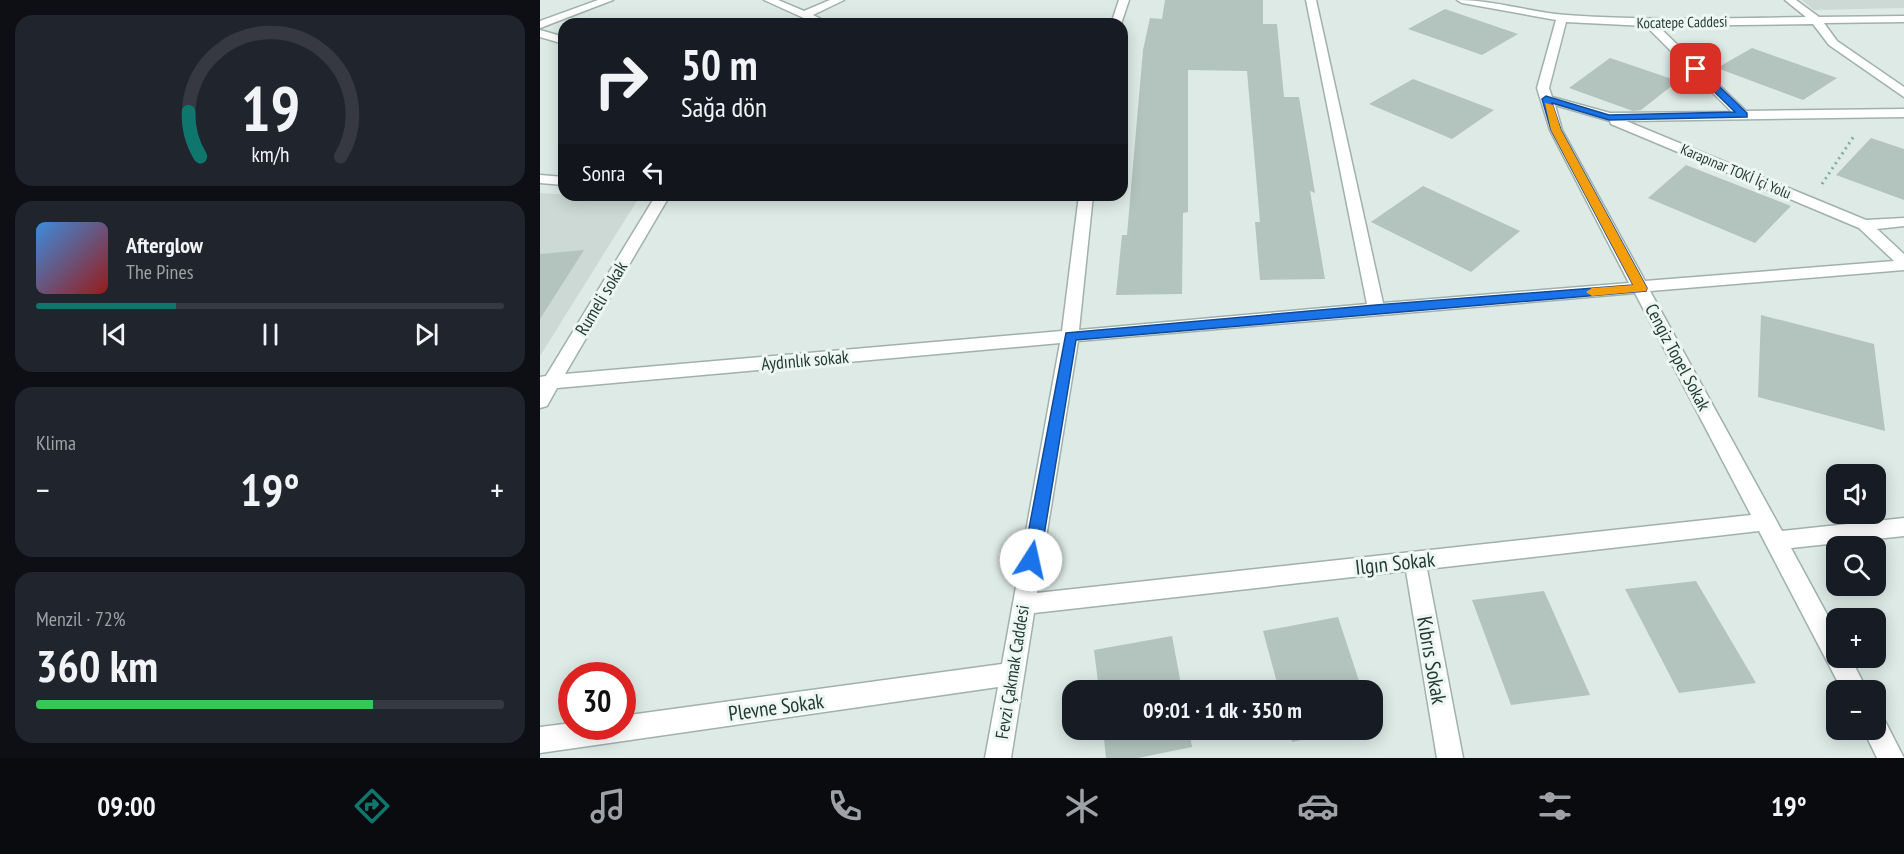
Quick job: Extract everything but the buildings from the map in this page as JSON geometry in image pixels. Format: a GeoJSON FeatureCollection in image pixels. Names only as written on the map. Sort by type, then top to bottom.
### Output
{"type":"FeatureCollection","features":[{"type":"Feature","properties":{"kind":"street"},"geometry":{"type":"LineString","coordinates":[[559,18],[608,0]]}},
{"type":"Feature","properties":{"kind":"street"},"geometry":{"type":"LineString","coordinates":[[769,0],[813,18]]}},
{"type":"Feature","properties":{"kind":"street"},"geometry":{"type":"LineString","coordinates":[[805,14],[839,0]]}},
{"type":"Feature","properties":{"kind":"street"},"geometry":{"type":"LineString","coordinates":[[1118,18],[1124,0]]}},
{"type":"Feature","properties":{"kind":"street"},"geometry":{"type":"LineString","coordinates":[[1311,0],[1376,309]]}},
{"type":"Feature","properties":{"kind":"street","name":"Kocatepe Caddesi"},"geometry":{"type":"LineString","coordinates":[[1462,0],[1562,18],[1649,22],[1904,19]]}},
{"type":"Feature","properties":{"kind":"street"},"geometry":{"type":"LineString","coordinates":[[1790,0],[1816,20],[1833,43],[1904,93]]}},
{"type":"Feature","properties":{"kind":"street"},"geometry":{"type":"LineString","coordinates":[[540,25],[558,18]]}},
{"type":"Feature","properties":{"kind":"street","name":"Cengiz Topel Sokak"},"geometry":{"type":"LineString","coordinates":[[1562,18],[1543,88],[1556,130],[1826,635]]}},
{"type":"Feature","properties":{"kind":"street"},"geometry":{"type":"LineString","coordinates":[[1649,22],[1743,115]]}},
{"type":"Feature","properties":{"kind":"street"},"geometry":{"type":"LineString","coordinates":[[540,33],[558,39]]}},
{"type":"Feature","properties":{"kind":"street","name":"Karapınar TOKİ İçi Yolu"},"geometry":{"type":"LineString","coordinates":[[1546,99],[1609,117],[1864,225],[1904,264]]}},
{"type":"Feature","properties":{"kind":"street","name":"Karapınar TOKİ İçi Yolu"},"geometry":{"type":"LineString","coordinates":[[1609,117],[1904,113]]}},
{"type":"Feature","properties":{"kind":"street"},"geometry":{"type":"LineString","coordinates":[[540,179],[558,180]]}},
{"type":"Feature","properties":{"kind":"street","name":"Rumeli sokak"},"geometry":{"type":"LineString","coordinates":[[540,400],[545,383],[659,201]]}},
{"type":"Feature","properties":{"kind":"street","name":"Fevzi Çakmak Caddesi"},"geometry":{"type":"LineString","coordinates":[[998,758],[1070,336],[1085,201]]}},
{"type":"Feature","properties":{"kind":"street","name":"Karapınar TOKİ İçi Yolu"},"geometry":{"type":"LineString","coordinates":[[1864,225],[1904,222]]}},
{"type":"Feature","properties":{"kind":"street","name":"Aydınlık sokak"},"geometry":{"type":"LineString","coordinates":[[545,383],[1904,264]]}},
{"type":"Feature","properties":{"kind":"street"},"geometry":{"type":"LineString","coordinates":[[1771,532],[1904,527]]}},
{"type":"Feature","properties":{"kind":"street","name":"Ilgın Sokak"},"geometry":{"type":"LineString","coordinates":[[1024,604],[1414,561],[1771,532]]}},
{"type":"Feature","properties":{"kind":"street","name":"Kıbrıs Sokak"},"geometry":{"type":"LineString","coordinates":[[1414,561],[1450,758]]}},
{"type":"Feature","properties":{"kind":"street","name":"Plevne Sokak"},"geometry":{"type":"LineString","coordinates":[[540,741],[1012,674]]}},
{"type":"Feature","properties":{"kind":"street"},"geometry":{"type":"LineString","coordinates":[[1881,740],[1891,758]]}},
{"type":"Feature","properties":{"kind":"path"},"geometry":{"type":"LineString","coordinates":[[1810,202],[1870,113]]}},
{"type":"Feature","properties":{"kind":"shaded area"},"geometry":{"type":"Polygon","coordinates":[[[1802,0],[1904,0],[1904,8],[1814,10],[1802,0]]]}},
{"type":"Feature","properties":{"kind":"shaded area"},"geometry":{"type":"Polygon","coordinates":[[[540,193],[558,194],[558,201],[637,201],[540,356],[540,193]]]}},
{"type":"Feature","properties":{"kind":"slow traffic"},"geometry":{"type":"LineString","coordinates":[[1548,105],[1556,130],[1641,288],[1592,292]]}},
{"type":"Feature","properties":{"kind":"route"},"geometry":{"type":"LineString","coordinates":[[1031,560],[1070,336],[1641,288],[1556,130],[1546,99],[1609,117],[1743,115],[1696,69]]}}]}
